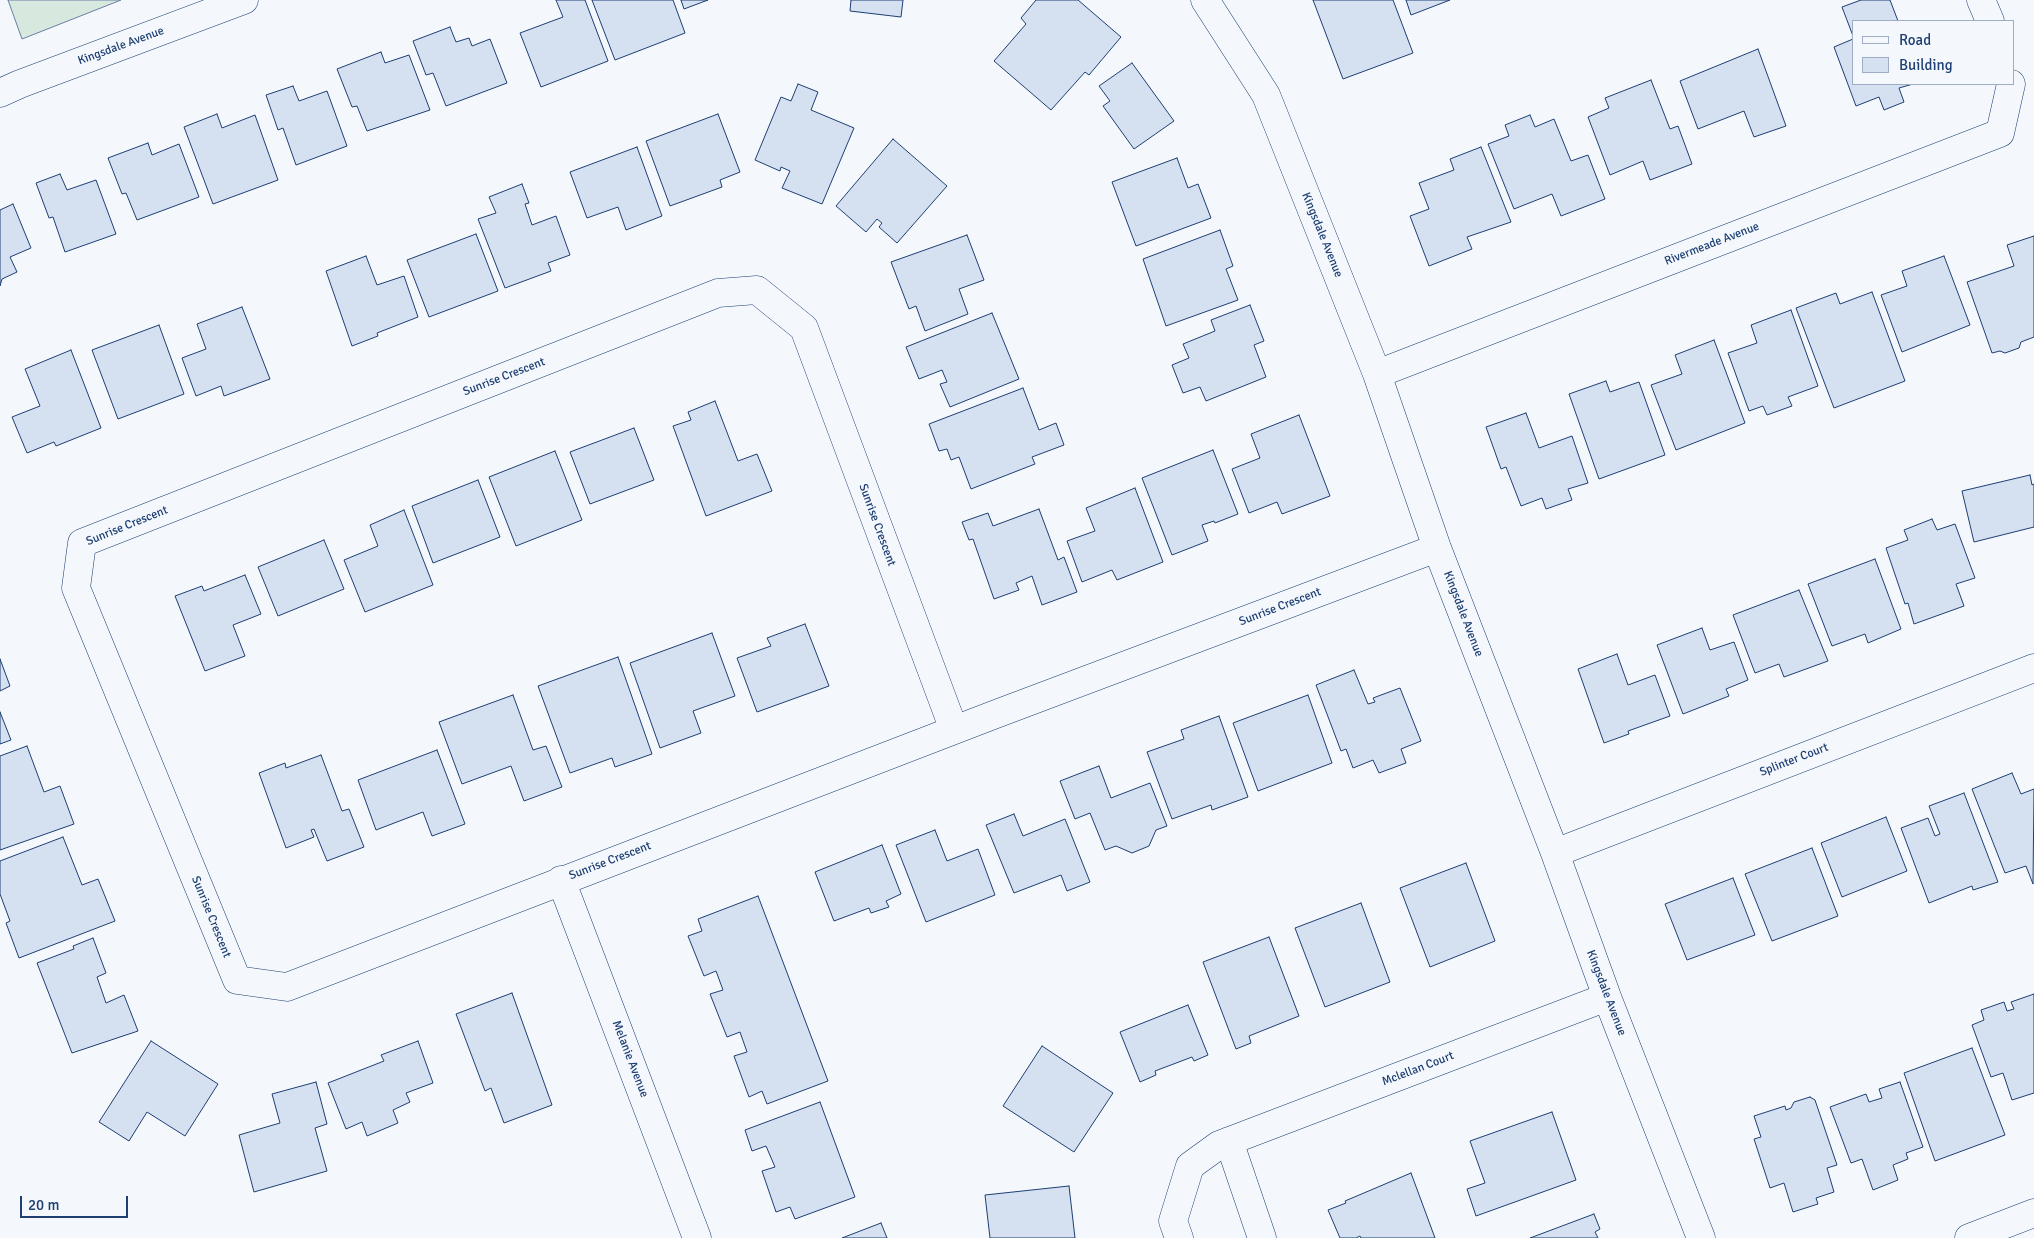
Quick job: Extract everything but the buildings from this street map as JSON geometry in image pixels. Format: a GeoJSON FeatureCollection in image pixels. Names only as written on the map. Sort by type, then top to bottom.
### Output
{"type":"FeatureCollection","features":[{"type":"Feature","properties":{"kind":"street","name":"Kingsdale Avenue"},"geometry":{"type":"LineString","coordinates":[[0,93],[244,0]]}},
{"type":"Feature","properties":{"kind":"street","name":"Kingsdale Avenue"},"geometry":{"type":"LineString","coordinates":[[1206,0],[1266,94],[1377,374],[1437,548],[1555,853],[1607,997],[1701,1238]]}},
{"type":"Feature","properties":{"kind":"street"},"geometry":{"type":"LineString","coordinates":[[1981,0],[1990,20]]}},
{"type":"Feature","properties":{"kind":"street","name":"Rivermeade Avenue"},"geometry":{"type":"LineString","coordinates":[[1377,374],[2000,133],[2010,85]]}},
{"type":"Feature","properties":{"kind":"street","name":"Sunrise Crescent"},"geometry":{"type":"LineString","coordinates":[[954,730],[804,328],[757,290],[718,293],[82,543],[76,588],[237,980],[287,987],[954,730],[1437,548]]}},
{"type":"Feature","properties":{"kind":"street","name":"Splinter Court"},"geometry":{"type":"LineString","coordinates":[[1555,853],[2034,668]]}},
{"type":"Feature","properties":{"kind":"street","name":"Melanie Avenue"},"geometry":{"type":"LineString","coordinates":[[562,880],[698,1238]]}},
{"type":"Feature","properties":{"kind":"street","name":"Mclellan Court"},"geometry":{"type":"LineString","coordinates":[[1179,1238],[1173,1221],[1190,1166],[1219,1145],[1607,997]]}},
{"type":"Feature","properties":{"kind":"street"},"geometry":{"type":"LineString","coordinates":[[1228,1141],[1262,1238]]}},
{"type":"Feature","properties":{"kind":"street"},"geometry":{"type":"LineString","coordinates":[[1969,1238],[2034,1213]]}},
{"type":"Feature","properties":{"kind":"shaded area"},"geometry":{"type":"Polygon","coordinates":[[[8,0],[121,0],[22,39],[8,0]]]}}]}
